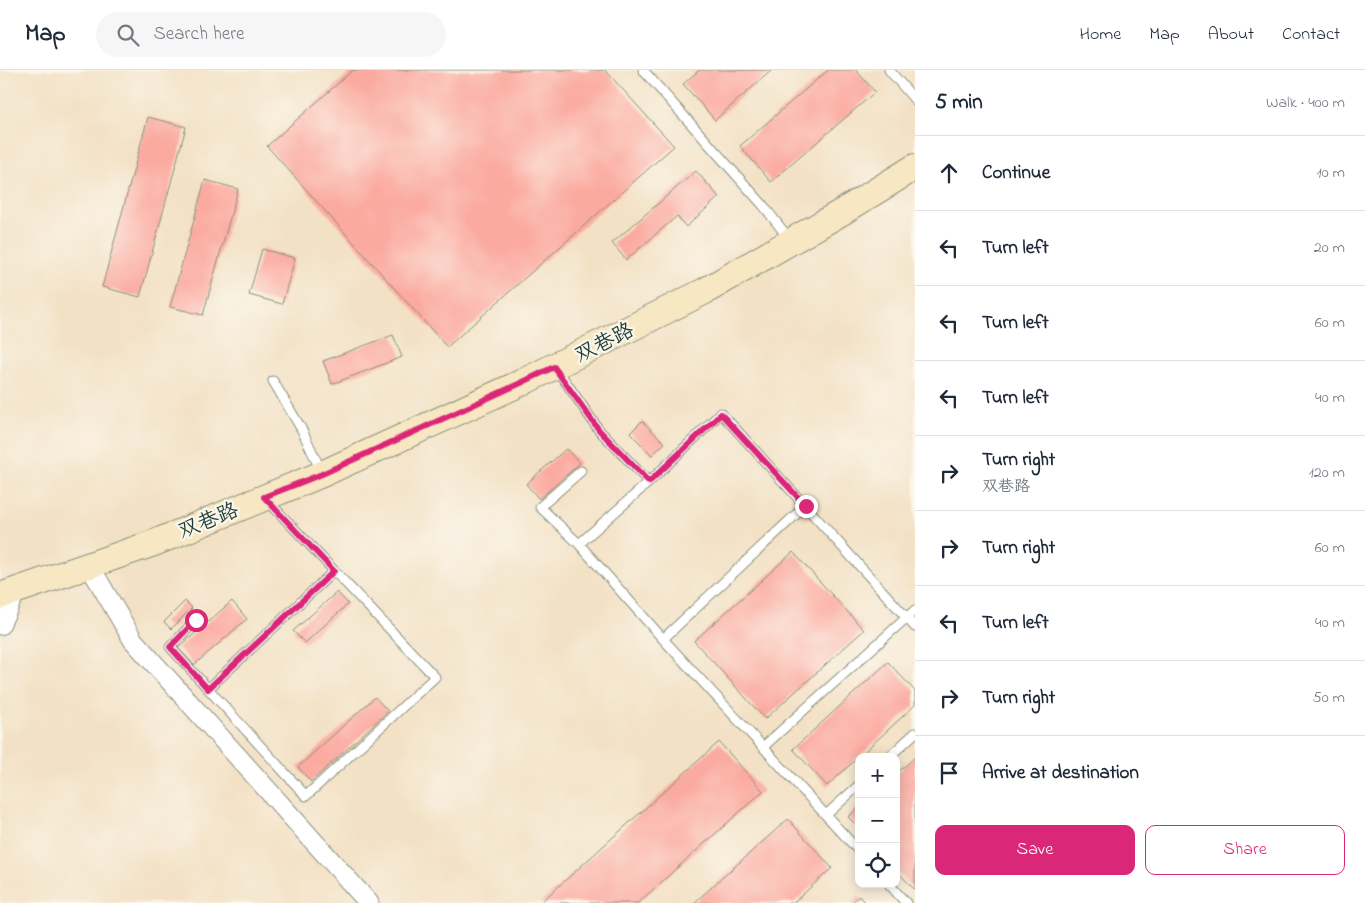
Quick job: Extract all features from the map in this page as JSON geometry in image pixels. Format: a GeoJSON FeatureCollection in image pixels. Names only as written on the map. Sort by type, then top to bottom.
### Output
{"type":"FeatureCollection","features":[{"type":"Feature","properties":{"kind":"main road","name":"双巷路"},"geometry":{"type":"LineString","coordinates":[[8,594],[154,543],[322,474],[523,382],[705,291],[915,167]]}},
{"type":"Feature","properties":{"kind":"street"},"geometry":{"type":"LineString","coordinates":[[89,565],[132,640],[369,903]]}},
{"type":"Feature","properties":{"kind":"street"},"geometry":{"type":"LineString","coordinates":[[0,625],[8,594]]}},
{"type":"Feature","properties":{"kind":"lane"},"geometry":{"type":"LineString","coordinates":[[643,70],[763,205],[791,241]]}},
{"type":"Feature","properties":{"kind":"lane"},"geometry":{"type":"LineString","coordinates":[[888,70],[915,100]]}},
{"type":"Feature","properties":{"kind":"lane"},"geometry":{"type":"LineString","coordinates":[[554,367],[599,430],[649,482]]}},
{"type":"Feature","properties":{"kind":"lane"},"geometry":{"type":"LineString","coordinates":[[273,381],[302,430],[322,474]]}},
{"type":"Feature","properties":{"kind":"lane"},"geometry":{"type":"LineString","coordinates":[[579,544],[649,482],[721,414],[915,627]]}},
{"type":"Feature","properties":{"kind":"lane"},"geometry":{"type":"LineString","coordinates":[[581,471],[540,507],[579,544],[855,847]]}},
{"type":"Feature","properties":{"kind":"lane"},"geometry":{"type":"LineString","coordinates":[[196,620],[170,647],[306,796],[435,677],[264,497]]}},
{"type":"Feature","properties":{"kind":"lane"},"geometry":{"type":"LineString","coordinates":[[663,638],[806,506]]}},
{"type":"Feature","properties":{"kind":"lane"},"geometry":{"type":"LineString","coordinates":[[208,689],[334,571]]}},
{"type":"Feature","properties":{"kind":"lane"},"geometry":{"type":"LineString","coordinates":[[763,747],[915,610]]}},
{"type":"Feature","properties":{"kind":"lane"},"geometry":{"type":"LineString","coordinates":[[894,753],[915,733]]}},
{"type":"Feature","properties":{"kind":"lane"},"geometry":{"type":"LineString","coordinates":[[826,816],[855,789]]}},
{"type":"Feature","properties":{"kind":"lane"},"geometry":{"type":"LineString","coordinates":[[893,888],[906,903]]}},
{"type":"Feature","properties":{"kind":"building"},"geometry":{"type":"Polygon","coordinates":[[[353,70],[605,70],[674,146],[447,347],[267,146],[353,70]]]}},
{"type":"Feature","properties":{"kind":"building"},"geometry":{"type":"Polygon","coordinates":[[[699,70],[772,70],[715,120],[683,84],[699,70]]]}},
{"type":"Feature","properties":{"kind":"building"},"geometry":{"type":"Polygon","coordinates":[[[828,70],[856,70],[875,92],[771,182],[740,146],[828,70]]]}},
{"type":"Feature","properties":{"kind":"building"},"geometry":{"type":"Polygon","coordinates":[[[148,117],[186,127],[140,297],[102,287],[148,117]]]}},
{"type":"Feature","properties":{"kind":"building"},"geometry":{"type":"Polygon","coordinates":[[[696,171],[719,197],[686,227],[677,216],[626,260],[612,243],[696,171]]]}},
{"type":"Feature","properties":{"kind":"building"},"geometry":{"type":"Polygon","coordinates":[[[205,180],[238,189],[203,315],[170,307],[205,180]]]}},
{"type":"Feature","properties":{"kind":"building"},"geometry":{"type":"Polygon","coordinates":[[[262,249],[295,258],[282,304],[249,295],[262,249]]]}},
{"type":"Feature","properties":{"kind":"building"},"geometry":{"type":"Polygon","coordinates":[[[393,335],[402,357],[332,384],[323,361],[393,335]]]}},
{"type":"Feature","properties":{"kind":"building"},"geometry":{"type":"Polygon","coordinates":[[[642,421],[665,443],[652,455],[630,433],[642,421]]]}},
{"type":"Feature","properties":{"kind":"building"},"geometry":{"type":"Polygon","coordinates":[[[566,449],[580,463],[539,499],[526,484],[566,449]]]}},
{"type":"Feature","properties":{"kind":"building"},"geometry":{"type":"Polygon","coordinates":[[[793,552],[864,630],[765,719],[694,641],[793,552]]]}},
{"type":"Feature","properties":{"kind":"building"},"geometry":{"type":"Polygon","coordinates":[[[337,592],[348,604],[305,643],[293,631],[337,592]]]}},
{"type":"Feature","properties":{"kind":"building"},"geometry":{"type":"Polygon","coordinates":[[[185,601],[192,608],[171,629],[164,622],[185,601]]]}},
{"type":"Feature","properties":{"kind":"building"},"geometry":{"type":"Polygon","coordinates":[[[232,601],[247,619],[194,665],[178,648],[232,601]]]}},
{"type":"Feature","properties":{"kind":"building"},"geometry":{"type":"Polygon","coordinates":[[[888,662],[915,691],[915,705],[863,753],[855,753],[855,760],[827,786],[793,749],[888,662]]]}},
{"type":"Feature","properties":{"kind":"building"},"geometry":{"type":"Polygon","coordinates":[[[375,697],[388,711],[311,782],[298,767],[375,697]]]}},
{"type":"Feature","properties":{"kind":"building"},"geometry":{"type":"Polygon","coordinates":[[[719,742],[763,791],[638,903],[540,903],[719,742]]]}},
{"type":"Feature","properties":{"kind":"building"},"geometry":{"type":"Polygon","coordinates":[[[915,757],[914,889],[900,874],[900,770],[915,757]]]}},
{"type":"Feature","properties":{"kind":"building"},"geometry":{"type":"Polygon","coordinates":[[[855,811],[855,824],[848,817],[855,811]]]}},
{"type":"Feature","properties":{"kind":"building"},"geometry":{"type":"Polygon","coordinates":[[[788,819],[832,868],[793,903],[694,903],[788,819]]]}},
{"type":"Feature","properties":{"kind":"building"},"geometry":{"type":"Polygon","coordinates":[[[859,896],[865,903],[851,903],[859,896]]]}},
{"type":"Feature","properties":{"kind":"route"},"geometry":{"type":"LineString","coordinates":[[196,620],[170,647],[208,689],[334,571],[264,497],[322,474],[554,367],[599,430],[649,482],[721,414],[806,506]]}}]}
